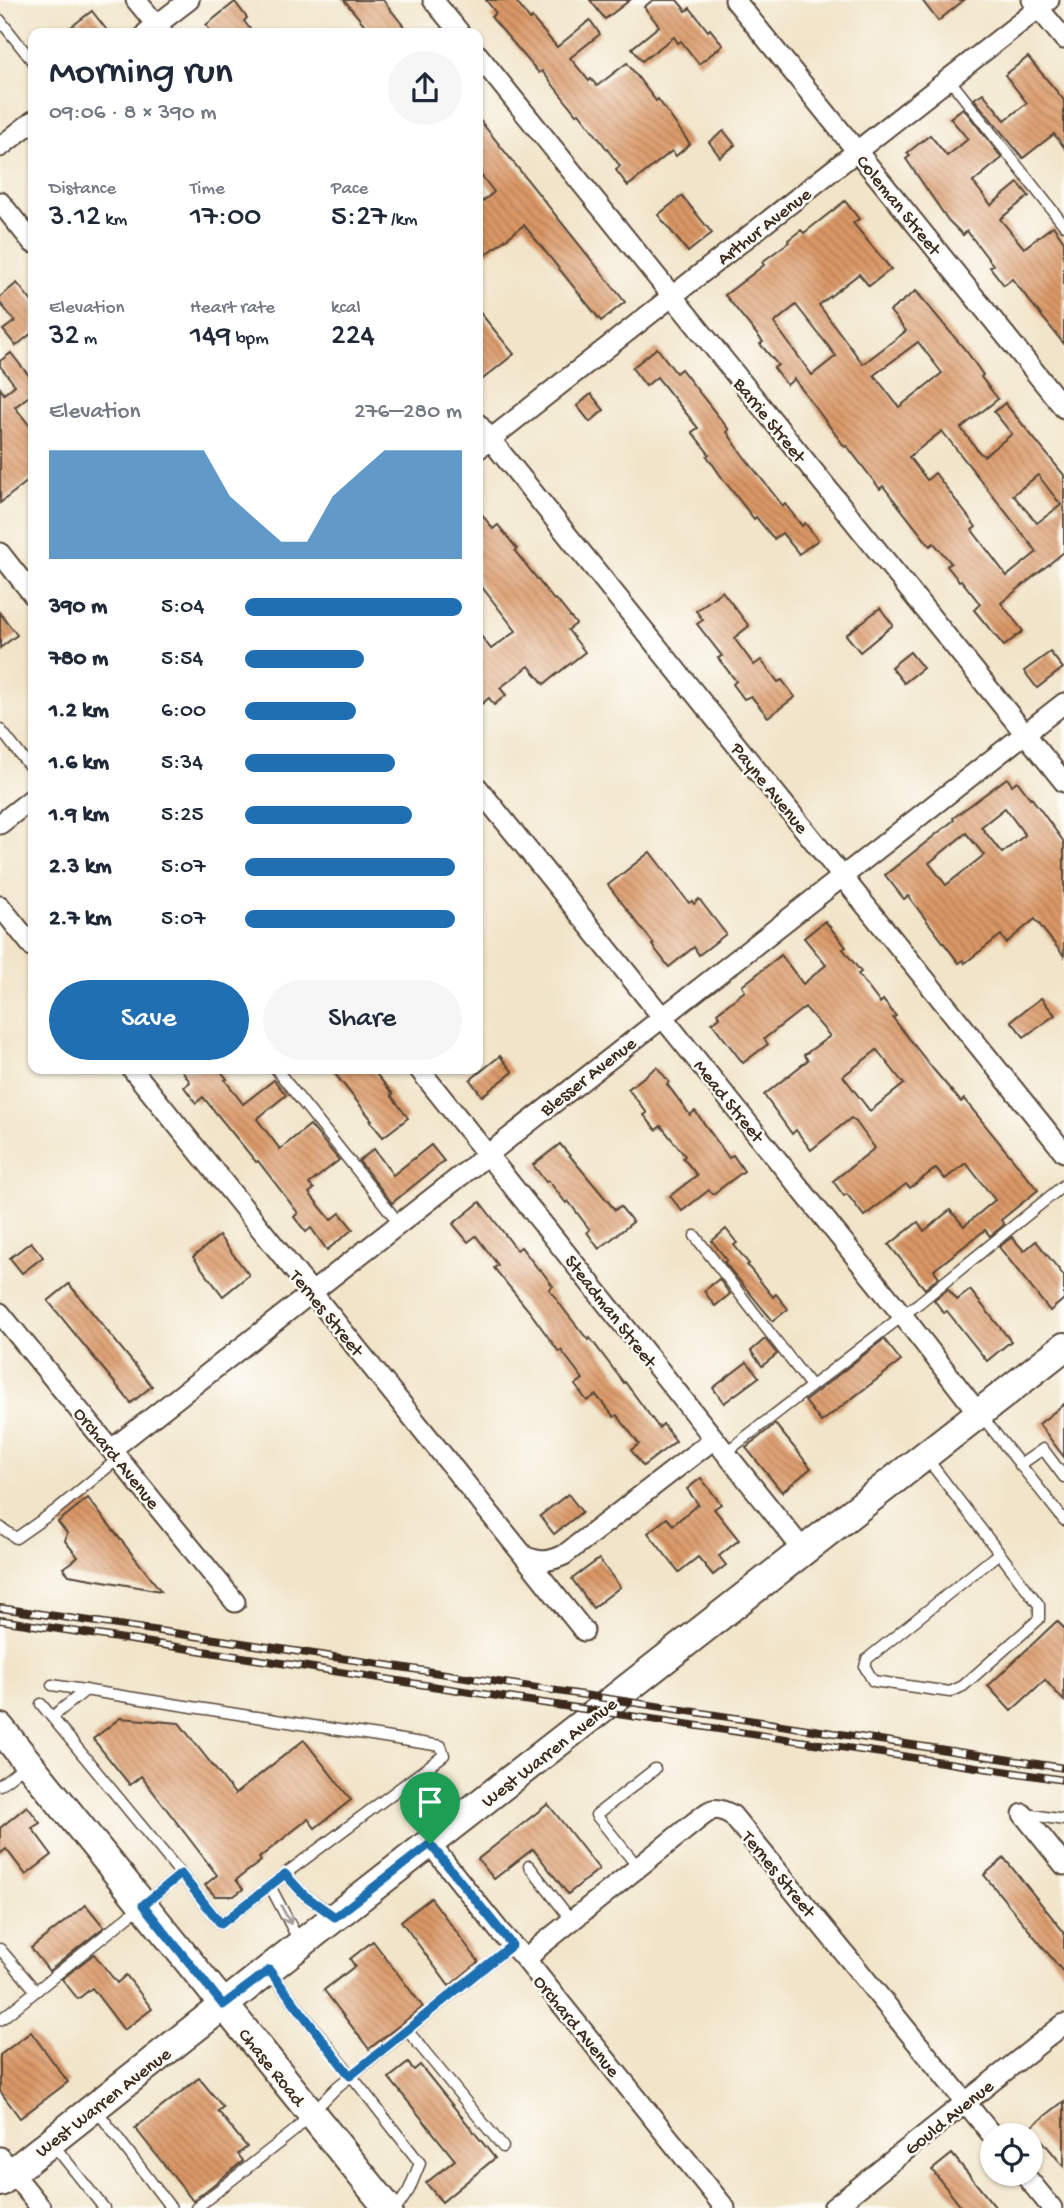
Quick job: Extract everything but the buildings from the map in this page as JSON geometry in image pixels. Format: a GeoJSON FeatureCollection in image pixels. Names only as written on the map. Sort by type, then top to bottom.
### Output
{"type":"FeatureCollection","features":[{"type":"Feature","properties":{"kind":"main road","name":"West Warren Avenue"},"geometry":{"type":"LineString","coordinates":[[4,2171],[52,2142],[335,1917],[1064,1347]]}},
{"type":"Feature","properties":{"kind":"main road","name":"Chase Road"},"geometry":{"type":"LineString","coordinates":[[0,1728],[388,2208]]}},
{"type":"Feature","properties":{"kind":"street"},"geometry":{"type":"LineString","coordinates":[[136,0],[153,28]]}},
{"type":"Feature","properties":{"kind":"street"},"geometry":{"type":"LineString","coordinates":[[158,28],[189,0]]}},
{"type":"Feature","properties":{"kind":"street"},"geometry":{"type":"LineString","coordinates":[[433,0],[456,28]]}},
{"type":"Feature","properties":{"kind":"street","name":"Coleman Street"},"geometry":{"type":"LineString","coordinates":[[734,0],[1064,408]]}},
{"type":"Feature","properties":{"kind":"street"},"geometry":{"type":"LineString","coordinates":[[1040,3],[1064,39]]}},
{"type":"Feature","properties":{"kind":"street","name":"Arthur Avenue"},"geometry":{"type":"LineString","coordinates":[[484,444],[949,79],[1040,3]]}},
{"type":"Feature","properties":{"kind":"street","name":"Barrie Street"},"geometry":{"type":"LineString","coordinates":[[483,61],[1064,782]]}},
{"type":"Feature","properties":{"kind":"street"},"geometry":{"type":"LineString","coordinates":[[0,148],[28,125]]}},
{"type":"Feature","properties":{"kind":"street"},"geometry":{"type":"LineString","coordinates":[[0,202],[28,237]]}},
{"type":"Feature","properties":{"kind":"street","name":"Payne Avenue"},"geometry":{"type":"LineString","coordinates":[[484,444],[842,876],[1064,1152]]}},
{"type":"Feature","properties":{"kind":"street"},"geometry":{"type":"LineString","coordinates":[[0,553],[28,588]]}},
{"type":"Feature","properties":{"kind":"street","name":"Blesser Avenue"},"geometry":{"type":"LineString","coordinates":[[116,1454],[399,1223],[1064,703]]}},
{"type":"Feature","properties":{"kind":"street","name":"Mead Street"},"geometry":{"type":"LineString","coordinates":[[483,794],[979,1414]]}},
{"type":"Feature","properties":{"kind":"street"},"geometry":{"type":"LineString","coordinates":[[0,824],[28,802]]}},
{"type":"Feature","properties":{"kind":"street"},"geometry":{"type":"LineString","coordinates":[[0,906],[28,941]]}},
{"type":"Feature","properties":{"kind":"street","name":"Ternes Street"},"geometry":{"type":"LineString","coordinates":[[136,1074],[584,1631]]}},
{"type":"Feature","properties":{"kind":"street","name":"Steadman Street"},"geometry":{"type":"LineString","coordinates":[[423,1074],[804,1551]]}},
{"type":"Feature","properties":{"kind":"street","name":"Orchard Avenue"},"geometry":{"type":"LineString","coordinates":[[0,1313],[234,1602]]}},
{"type":"Feature","properties":{"kind":"street"},"geometry":{"type":"LineString","coordinates":[[524,1556],[537,1562],[550,1561],[564,1555],[719,1446]]}},
{"type":"Feature","properties":{"kind":"street","name":"Ternes Street"},"geometry":{"type":"LineString","coordinates":[[526,1960],[638,1867],[714,1808],[720,1808],[732,1815],[983,2123]]}},
{"type":"Feature","properties":{"kind":"street"},"geometry":{"type":"LineString","coordinates":[[1023,1814],[1064,1865]]}},
{"type":"Feature","properties":{"kind":"street","name":"Orchard Avenue"},"geometry":{"type":"LineString","coordinates":[[430,1844],[725,2208]]}},
{"type":"Feature","properties":{"kind":"street","name":"Gould Avenue"},"geometry":{"type":"LineString","coordinates":[[833,2208],[1064,2024]]}},
{"type":"Feature","properties":{"kind":"street"},"geometry":{"type":"LineString","coordinates":[[4,2171],[41,2208]]}},
{"type":"Feature","properties":{"kind":"street"},"geometry":{"type":"LineString","coordinates":[[1034,2186],[1052,2208]]}},
{"type":"Feature","properties":{"kind":"lane"},"geometry":{"type":"LineString","coordinates":[[0,20],[28,56]]}},
{"type":"Feature","properties":{"kind":"lane"},"geometry":{"type":"LineString","coordinates":[[949,79],[1064,225]]}},
{"type":"Feature","properties":{"kind":"lane"},"geometry":{"type":"LineString","coordinates":[[0,729],[28,765]]}},
{"type":"Feature","properties":{"kind":"lane"},"geometry":{"type":"LineString","coordinates":[[280,1074],[399,1223]]}},
{"type":"Feature","properties":{"kind":"lane"},"geometry":{"type":"LineString","coordinates":[[719,1446],[811,1386],[903,1316],[1064,1185]]}},
{"type":"Feature","properties":{"kind":"lane"},"geometry":{"type":"LineString","coordinates":[[695,1236],[811,1386]]}},
{"type":"Feature","properties":{"kind":"lane"},"geometry":{"type":"LineString","coordinates":[[979,1414],[1064,1520]]}},
{"type":"Feature","properties":{"kind":"lane"},"geometry":{"type":"LineString","coordinates":[[1020,1465],[1043,1449],[1064,1477]]}},
{"type":"Feature","properties":{"kind":"lane"},"geometry":{"type":"LineString","coordinates":[[0,1527],[16,1538],[57,1510],[116,1454]]}},
{"type":"Feature","properties":{"kind":"lane"},"geometry":{"type":"LineString","coordinates":[[925,1456],[1039,1605],[1039,1619],[963,1686],[950,1692],[873,1681],[865,1667],[867,1659],[999,1553]]}},
{"type":"Feature","properties":{"kind":"lane"},"geometry":{"type":"LineString","coordinates":[[41,1703],[221,1924],[444,1755],[441,1746],[52,1685]]}},
{"type":"Feature","properties":{"kind":"lane"},"geometry":{"type":"LineString","coordinates":[[52,1717],[86,1690]]}},
{"type":"Feature","properties":{"kind":"lane"},"geometry":{"type":"LineString","coordinates":[[0,1785],[28,1763]]}},
{"type":"Feature","properties":{"kind":"lane"},"geometry":{"type":"LineString","coordinates":[[638,1867],[596,1815],[655,1769]]}},
{"type":"Feature","properties":{"kind":"lane"},"geometry":{"type":"LineString","coordinates":[[1023,1814],[1064,1820]]}},
{"type":"Feature","properties":{"kind":"lane"},"geometry":{"type":"LineString","coordinates":[[530,1867],[572,1921]]}},
{"type":"Feature","properties":{"kind":"lane"},"geometry":{"type":"LineString","coordinates":[[0,2020],[181,1874]]}},
{"type":"Feature","properties":{"kind":"lane"},"geometry":{"type":"LineString","coordinates":[[285,1874],[304,1895],[335,1917]]}},
{"type":"Feature","properties":{"kind":"lane"},"geometry":{"type":"LineString","coordinates":[[270,1886],[301,1944]]}},
{"type":"Feature","properties":{"kind":"lane"},"geometry":{"type":"LineString","coordinates":[[203,2206],[312,2114],[350,2076],[512,1945]]}},
{"type":"Feature","properties":{"kind":"lane"},"geometry":{"type":"LineString","coordinates":[[0,1948],[36,1991]]}},
{"type":"Feature","properties":{"kind":"lane"},"geometry":{"type":"LineString","coordinates":[[269,1970],[420,2163],[409,2190],[397,2208]]}},
{"type":"Feature","properties":{"kind":"lane"},"geometry":{"type":"LineString","coordinates":[[407,2030],[503,2147]]}},
{"type":"Feature","properties":{"kind":"lane"},"geometry":{"type":"LineString","coordinates":[[95,2107],[170,2208]]}},
{"type":"Feature","properties":{"kind":"lane"},"geometry":{"type":"LineString","coordinates":[[52,2142],[104,2208]]}},
{"type":"Feature","properties":{"kind":"railway"},"geometry":{"type":"LineString","coordinates":[[0,1608],[1064,1768]]}},
{"type":"Feature","properties":{"kind":"railway"},"geometry":{"type":"LineString","coordinates":[[0,1620],[1064,1780]]}},
{"type":"Feature","properties":{"kind":"route"},"geometry":{"type":"LineString","coordinates":[[430,1844],[512,1945],[350,2076],[269,1970],[223,2005],[143,1905],[181,1874],[221,1924],[285,1874],[304,1895],[335,1917],[430,1844]]}}]}
